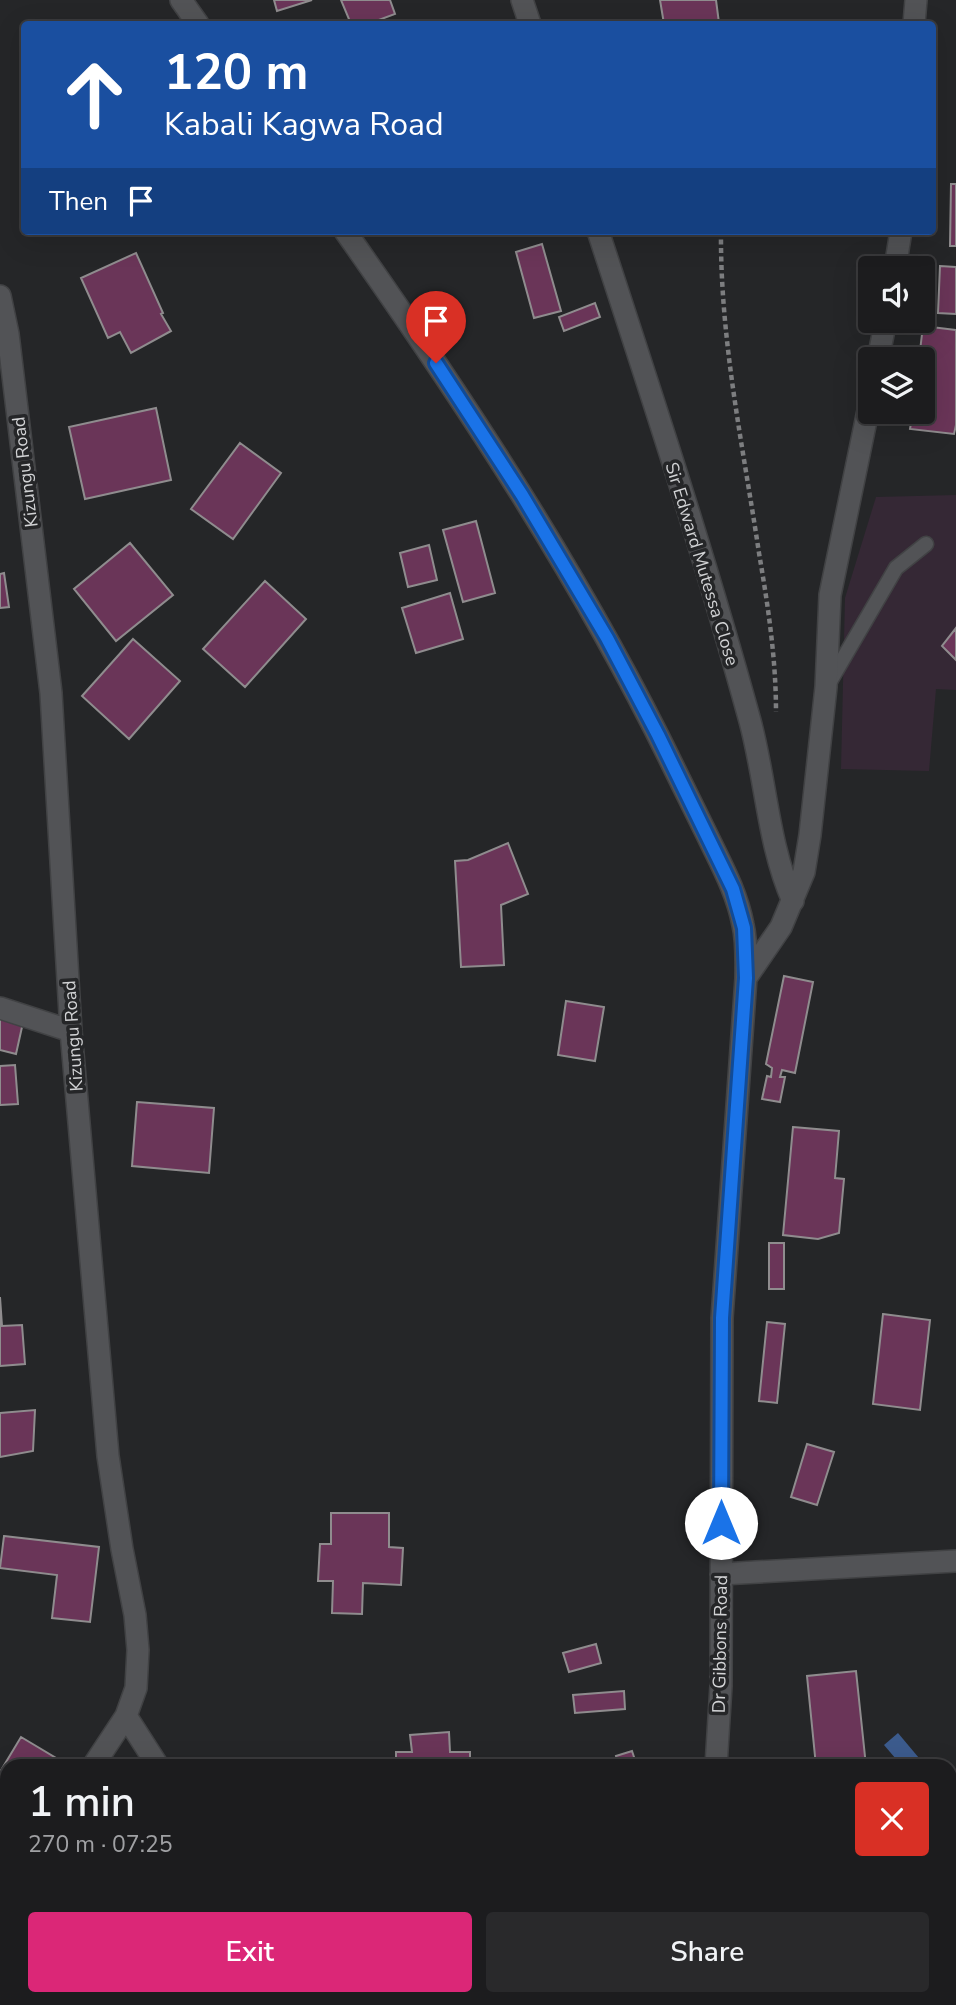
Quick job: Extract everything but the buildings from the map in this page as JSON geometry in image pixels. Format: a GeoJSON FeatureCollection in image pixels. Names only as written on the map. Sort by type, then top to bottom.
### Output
{"type":"FeatureCollection","features":[{"type":"Feature","properties":{"kind":"street"},"geometry":{"type":"LineString","coordinates":[[181,0],[196,21]]}},
{"type":"Feature","properties":{"kind":"street"},"geometry":{"type":"LineString","coordinates":[[522,0],[529,21]]}},
{"type":"Feature","properties":{"kind":"street"},"geometry":{"type":"LineString","coordinates":[[914,21],[916,0]]}},
{"type":"Feature","properties":{"kind":"street","name":"Dr Gibbons Road"},"geometry":{"type":"LineString","coordinates":[[348,235],[422,341],[515,484],[613,650],[733,889],[744,928],[746,978],[722,1318],[721,1686],[716,1759]]}},
{"type":"Feature","properties":{"kind":"street","name":"Sir Edward Mutessa Close"},"geometry":{"type":"LineString","coordinates":[[599,235],[726,636],[751,723],[786,885],[793,901]]}},
{"type":"Feature","properties":{"kind":"street"},"geometry":{"type":"LineString","coordinates":[[897,256],[900,235]]}},
{"type":"Feature","properties":{"kind":"street","name":"Kizungu Road"},"geometry":{"type":"LineString","coordinates":[[0,296],[10,348],[51,693],[71,1031],[108,1456],[138,1638],[136,1688],[127,1716],[98,1759]]}},
{"type":"Feature","properties":{"kind":"street"},"geometry":{"type":"LineString","coordinates":[[746,978],[781,928],[804,872],[826,687],[830,595],[865,424]]}},
{"type":"Feature","properties":{"kind":"street"},"geometry":{"type":"LineString","coordinates":[[0,1008],[71,1031]]}},
{"type":"Feature","properties":{"kind":"street"},"geometry":{"type":"LineString","coordinates":[[721,1574],[956,1561]]}},
{"type":"Feature","properties":{"kind":"street"},"geometry":{"type":"LineString","coordinates":[[127,1716],[154,1759]]}},
{"type":"Feature","properties":{"kind":"lane"},"geometry":{"type":"LineString","coordinates":[[826,687],[896,568],[926,544]]}},
{"type":"Feature","properties":{"kind":"path"},"geometry":{"type":"LineString","coordinates":[[722,235],[723,316],[768,606],[776,678],[776,713]]}},
{"type":"Feature","properties":{"kind":"shaded area"},"geometry":{"type":"Polygon","coordinates":[[[956,495],[956,690],[936,689],[929,771],[841,769],[845,598],[876,497],[956,495]]]}},
{"type":"Feature","properties":{"kind":"water"},"geometry":{"type":"Polygon","coordinates":[[[898,1733],[920,1759],[896,1759],[884,1745],[898,1733]]]}},
{"type":"Feature","properties":{"kind":"route"},"geometry":{"type":"LineString","coordinates":[[436,363],[522,495],[607,638],[727,874],[740,907],[746,944],[746,978],[722,1318],[721,1523]]}}]}
